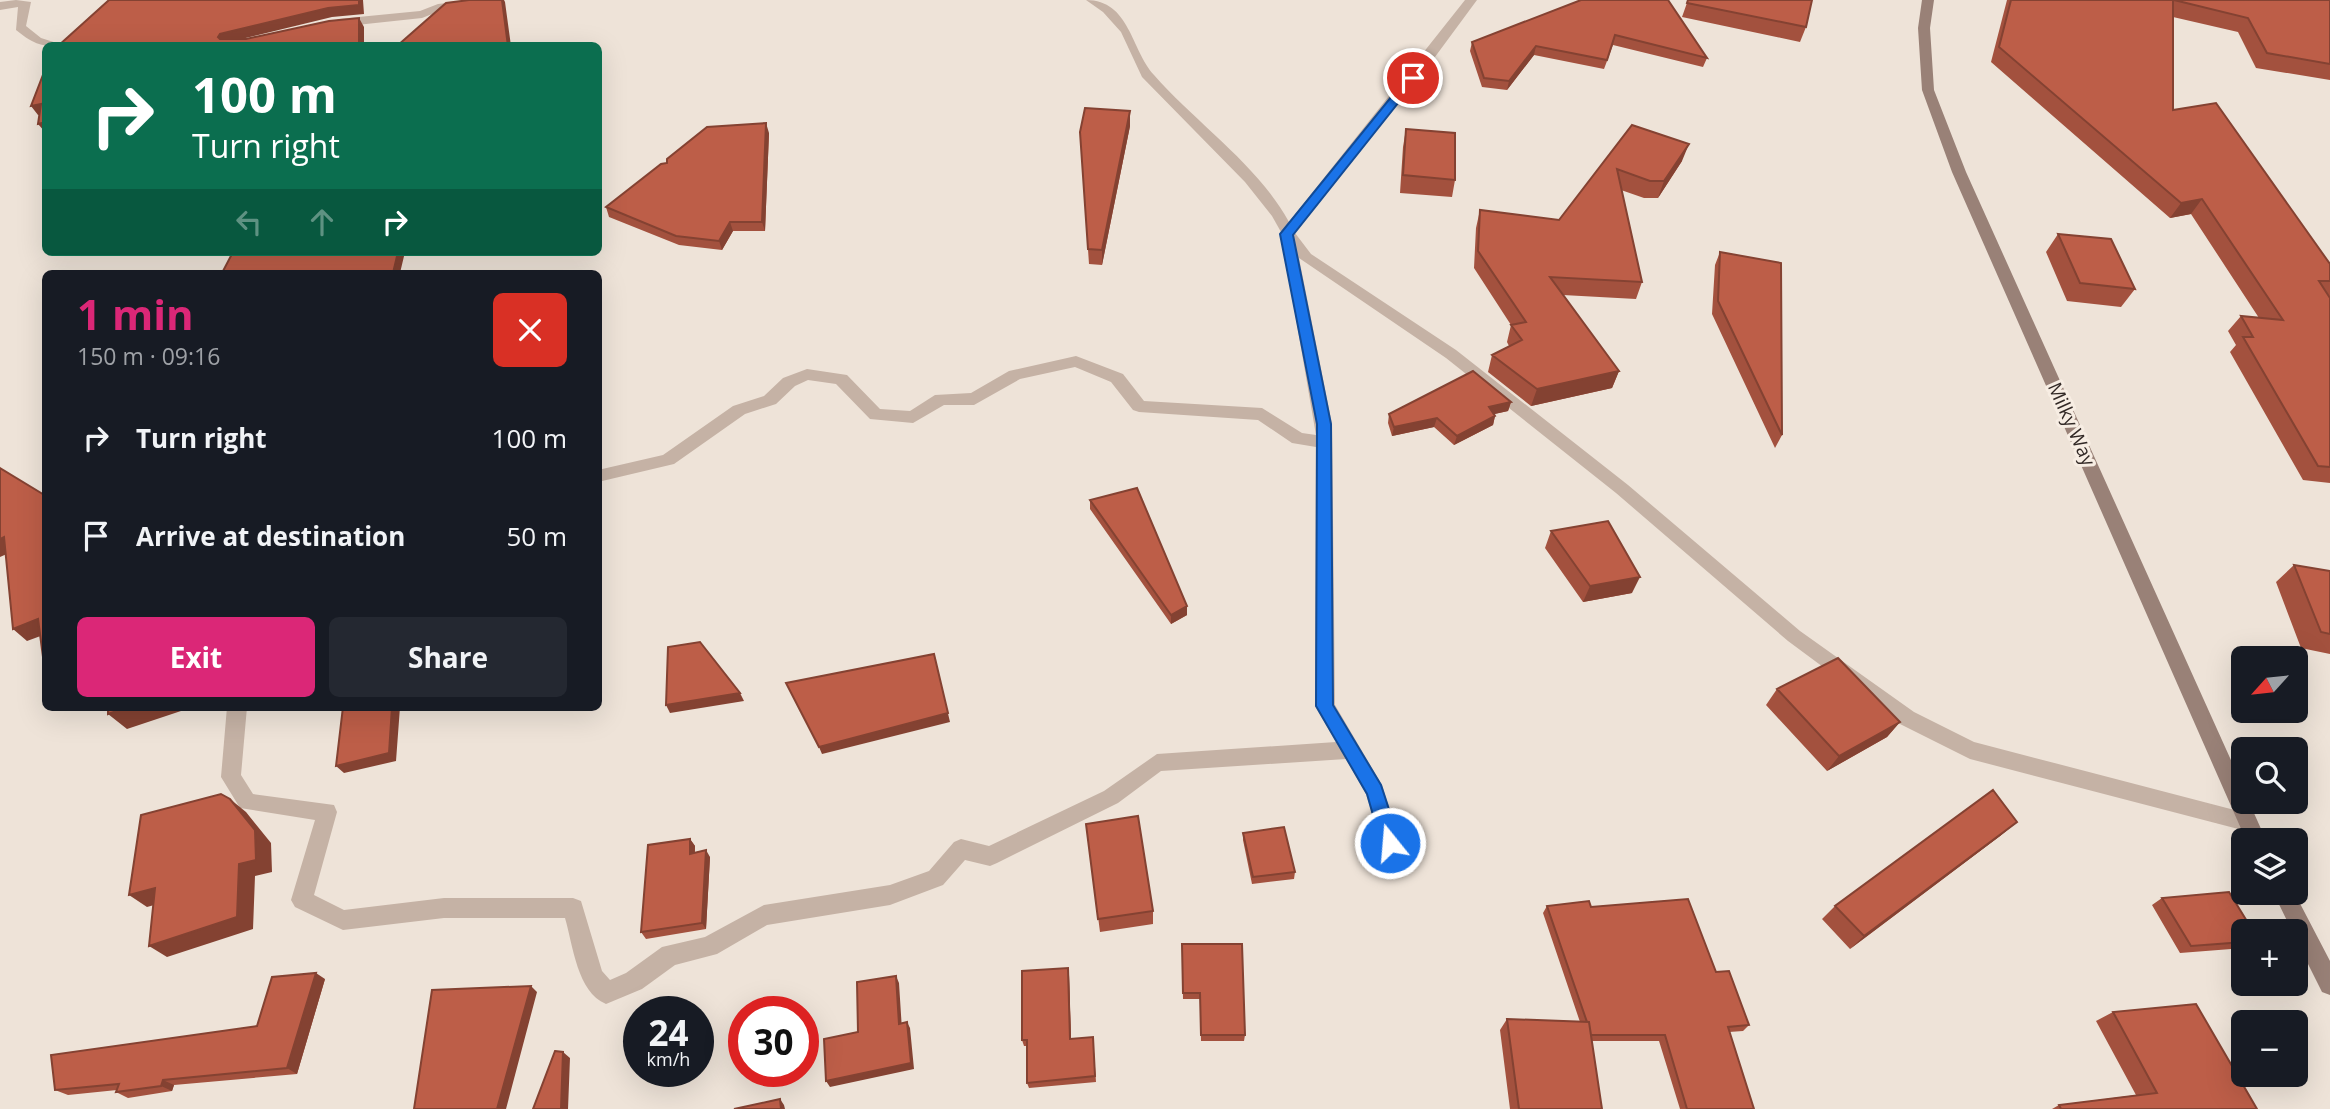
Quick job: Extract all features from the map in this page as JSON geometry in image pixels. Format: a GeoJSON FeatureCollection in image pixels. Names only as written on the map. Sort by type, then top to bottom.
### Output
{"type":"FeatureCollection","features":[{"type":"Feature","properties":{"kind":"street"},"geometry":{"type":"LineString","coordinates":[[320,26],[422,15],[438,8],[498,0]]}},
{"type":"Feature","properties":{"kind":"street"},"geometry":{"type":"LineString","coordinates":[[1092,0],[1107,10],[1126,31],[1146,74],[1250,179],[1278,214],[1287,234],[1324,424],[1325,706],[1375,791],[1390,843]]}},
{"type":"Feature","properties":{"kind":"street"},"geometry":{"type":"LineString","coordinates":[[1287,234],[1471,0]]}},
{"type":"Feature","properties":{"kind":"street","name":"Milky Way"},"geometry":{"type":"LineString","coordinates":[[1928,0],[1924,28],[1928,90],[1959,172],[2249,828]]}},
{"type":"Feature","properties":{"kind":"street"},"geometry":{"type":"LineString","coordinates":[[0,6],[26,2],[20,27],[42,42]]}},
{"type":"Feature","properties":{"kind":"street"},"geometry":{"type":"LineString","coordinates":[[1287,234],[1306,257],[1451,354],[1622,489],[1794,636],[1907,718],[1970,750],[2246,822]]}},
{"type":"Feature","properties":{"kind":"street"},"geometry":{"type":"LineString","coordinates":[[602,475],[668,460],[739,410],[770,400],[789,382],[807,374],[841,379],[876,415],[913,417],[941,399],[974,399],[1015,375],[1076,361],[1117,378],[1139,406],[1262,414],[1298,439],[1324,442]]}},
{"type":"Feature","properties":{"kind":"street"},"geometry":{"type":"LineString","coordinates":[[237,711],[231,777],[247,802],[327,812],[302,900],[343,920],[444,908],[573,908],[593,977],[606,993],[634,981],[670,955],[709,947],[764,915],[890,895],[936,878],[961,849],[990,856],[1111,797],[1157,764],[1350,750]]}},
{"type":"Feature","properties":{"kind":"street"},"geometry":{"type":"LineString","coordinates":[[2290,905],[2330,984]]}},
{"type":"Feature","properties":{"kind":"building"},"geometry":{"type":"Polygon","coordinates":[[[109,0],[359,0],[359,5],[328,8],[220,34],[218,37],[246,39],[329,21],[359,18],[359,42],[62,42],[109,0]]]}},
{"type":"Feature","properties":{"kind":"building"},"geometry":{"type":"Polygon","coordinates":[[[502,0],[507,42],[402,42],[446,3],[502,0]]]}},
{"type":"Feature","properties":{"kind":"building"},"geometry":{"type":"Polygon","coordinates":[[[1581,0],[1668,0],[1707,58],[1615,35],[1607,60],[1536,46],[1509,81],[1484,78],[1472,42],[1581,0]]]}},
{"type":"Feature","properties":{"kind":"building"},"geometry":{"type":"Polygon","coordinates":[[[1688,0],[1812,0],[1806,27],[1687,3],[1688,0]]]}},
{"type":"Feature","properties":{"kind":"building"},"geometry":{"type":"Polygon","coordinates":[[[2011,0],[2173,0],[2173,110],[2216,103],[2330,264],[2330,281],[2319,281],[2330,298],[2330,467],[2318,466],[2243,337],[2253,337],[2241,316],[2283,320],[2202,199],[2181,203],[1999,47],[2011,0]]]}},
{"type":"Feature","properties":{"kind":"building"},"geometry":{"type":"Polygon","coordinates":[[[2174,0],[2330,0],[2330,64],[2267,53],[2248,18],[2174,0]]]}},
{"type":"Feature","properties":{"kind":"building"},"geometry":{"type":"Polygon","coordinates":[[[42,77],[42,123],[38,124],[41,104],[31,106],[42,77]]]}},
{"type":"Feature","properties":{"kind":"building"},"geometry":{"type":"Polygon","coordinates":[[[1085,108],[1130,111],[1102,250],[1088,249],[1080,132],[1085,108]]]}},
{"type":"Feature","properties":{"kind":"building"},"geometry":{"type":"Polygon","coordinates":[[[766,123],[762,222],[730,222],[719,241],[676,236],[606,207],[661,164],[667,163],[667,159],[707,127],[766,123]]]}},
{"type":"Feature","properties":{"kind":"building"},"geometry":{"type":"Polygon","coordinates":[[[1632,125],[1689,144],[1664,181],[1650,181],[1617,169],[1642,282],[1550,277],[1619,371],[1537,389],[1492,355],[1522,340],[1511,325],[1526,322],[1478,251],[1480,210],[1559,220],[1632,125]]]}},
{"type":"Feature","properties":{"kind":"building"},"geometry":{"type":"Polygon","coordinates":[[[1406,129],[1455,133],[1455,180],[1403,175],[1406,129]]]}},
{"type":"Feature","properties":{"kind":"building"},"geometry":{"type":"Polygon","coordinates":[[[2058,234],[2111,239],[2135,289],[2080,283],[2058,234]]]}},
{"type":"Feature","properties":{"kind":"building"},"geometry":{"type":"Polygon","coordinates":[[[1720,252],[1781,263],[1782,435],[1718,301],[1720,252]]]}},
{"type":"Feature","properties":{"kind":"building"},"geometry":{"type":"Polygon","coordinates":[[[231,256],[397,256],[394,270],[224,270],[231,256]]]}},
{"type":"Feature","properties":{"kind":"building"},"geometry":{"type":"Polygon","coordinates":[[[1473,371],[1511,402],[1489,407],[1495,416],[1457,436],[1437,418],[1394,427],[1389,414],[1473,371]]]}},
{"type":"Feature","properties":{"kind":"building"},"geometry":{"type":"Polygon","coordinates":[[[0,468],[42,494],[42,649],[38,619],[13,629],[4,537],[0,539],[0,468]]]}},
{"type":"Feature","properties":{"kind":"building"},"geometry":{"type":"Polygon","coordinates":[[[1137,488],[1187,606],[1171,615],[1090,500],[1137,488]]]}},
{"type":"Feature","properties":{"kind":"building"},"geometry":{"type":"Polygon","coordinates":[[[1608,521],[1640,577],[1590,586],[1551,531],[1608,521]]]}},
{"type":"Feature","properties":{"kind":"building"},"geometry":{"type":"Polygon","coordinates":[[[2294,565],[2330,571],[2330,634],[2321,632],[2294,565]]]}},
{"type":"Feature","properties":{"kind":"building"},"geometry":{"type":"Polygon","coordinates":[[[700,642],[740,693],[666,705],[668,647],[700,642]]]}},
{"type":"Feature","properties":{"kind":"building"},"geometry":{"type":"Polygon","coordinates":[[[934,654],[948,713],[819,747],[786,683],[934,654]]]}},
{"type":"Feature","properties":{"kind":"building"},"geometry":{"type":"Polygon","coordinates":[[[1838,658],[1900,722],[1839,756],[1777,689],[1838,658]]]}},
{"type":"Feature","properties":{"kind":"building"},"geometry":{"type":"Polygon","coordinates":[[[343,711],[392,711],[389,753],[336,766],[343,711]]]}},
{"type":"Feature","properties":{"kind":"building"},"geometry":{"type":"Polygon","coordinates":[[[1993,790],[2017,822],[1864,936],[1835,906],[1993,790]]]}},
{"type":"Feature","properties":{"kind":"building"},"geometry":{"type":"Polygon","coordinates":[[[221,794],[230,799],[255,830],[256,860],[239,864],[237,917],[149,946],[155,888],[129,895],[141,815],[221,794]]]}},
{"type":"Feature","properties":{"kind":"building"},"geometry":{"type":"Polygon","coordinates":[[[1138,816],[1153,911],[1098,919],[1086,824],[1138,816]]]}},
{"type":"Feature","properties":{"kind":"building"},"geometry":{"type":"Polygon","coordinates":[[[1284,827],[1295,872],[1253,877],[1243,833],[1284,827]]]}},
{"type":"Feature","properties":{"kind":"building"},"geometry":{"type":"Polygon","coordinates":[[[690,839],[690,854],[706,850],[702,923],[641,932],[648,845],[690,839]]]}},
{"type":"Feature","properties":{"kind":"building"},"geometry":{"type":"Polygon","coordinates":[[[2229,892],[2231,905],[2237,905],[2246,919],[2231,919],[2231,943],[2191,946],[2162,898],[2229,892]]]}},
{"type":"Feature","properties":{"kind":"building"},"geometry":{"type":"Polygon","coordinates":[[[1688,899],[1716,972],[1729,971],[1749,1025],[1728,1027],[1754,1109],[1687,1109],[1665,1035],[1591,1035],[1589,1022],[1547,906],[1589,901],[1591,907],[1688,899]]]}},
{"type":"Feature","properties":{"kind":"building"},"geometry":{"type":"Polygon","coordinates":[[[1182,944],[1242,944],[1245,1035],[1201,1035],[1200,993],[1183,993],[1182,944]]]}},
{"type":"Feature","properties":{"kind":"building"},"geometry":{"type":"Polygon","coordinates":[[[1068,968],[1070,1039],[1093,1037],[1095,1076],[1027,1083],[1027,1040],[1022,1040],[1022,971],[1068,968]]]}},
{"type":"Feature","properties":{"kind":"building"},"geometry":{"type":"Polygon","coordinates":[[[316,973],[287,1068],[163,1080],[161,1086],[116,1092],[119,1084],[55,1090],[51,1055],[257,1026],[272,977],[316,973]]]}},
{"type":"Feature","properties":{"kind":"building"},"geometry":{"type":"Polygon","coordinates":[[[896,976],[899,1024],[907,1022],[911,1063],[826,1081],[824,1039],[858,1032],[857,982],[896,976]]]}},
{"type":"Feature","properties":{"kind":"building"},"geometry":{"type":"Polygon","coordinates":[[[531,986],[497,1109],[414,1109],[432,990],[531,986]]]}},
{"type":"Feature","properties":{"kind":"building"},"geometry":{"type":"Polygon","coordinates":[[[2196,1004],[2231,1064],[2231,1087],[2244,1087],[2257,1109],[2061,1109],[2059,1105],[2157,1093],[2113,1012],[2196,1004]]]}},
{"type":"Feature","properties":{"kind":"building"},"geometry":{"type":"Polygon","coordinates":[[[1507,1019],[1589,1022],[1602,1109],[1519,1109],[1507,1019]]]}},
{"type":"Feature","properties":{"kind":"building"},"geometry":{"type":"Polygon","coordinates":[[[555,1051],[563,1052],[561,1109],[533,1109],[555,1051]]]}},
{"type":"Feature","properties":{"kind":"building"},"geometry":{"type":"Polygon","coordinates":[[[780,1099],[781,1109],[734,1109],[780,1099]]]}},
{"type":"Feature","properties":{"kind":"route"},"geometry":{"type":"LineString","coordinates":[[1390,843],[1375,791],[1325,706],[1324,424],[1287,234],[1413,78]]}}]}
